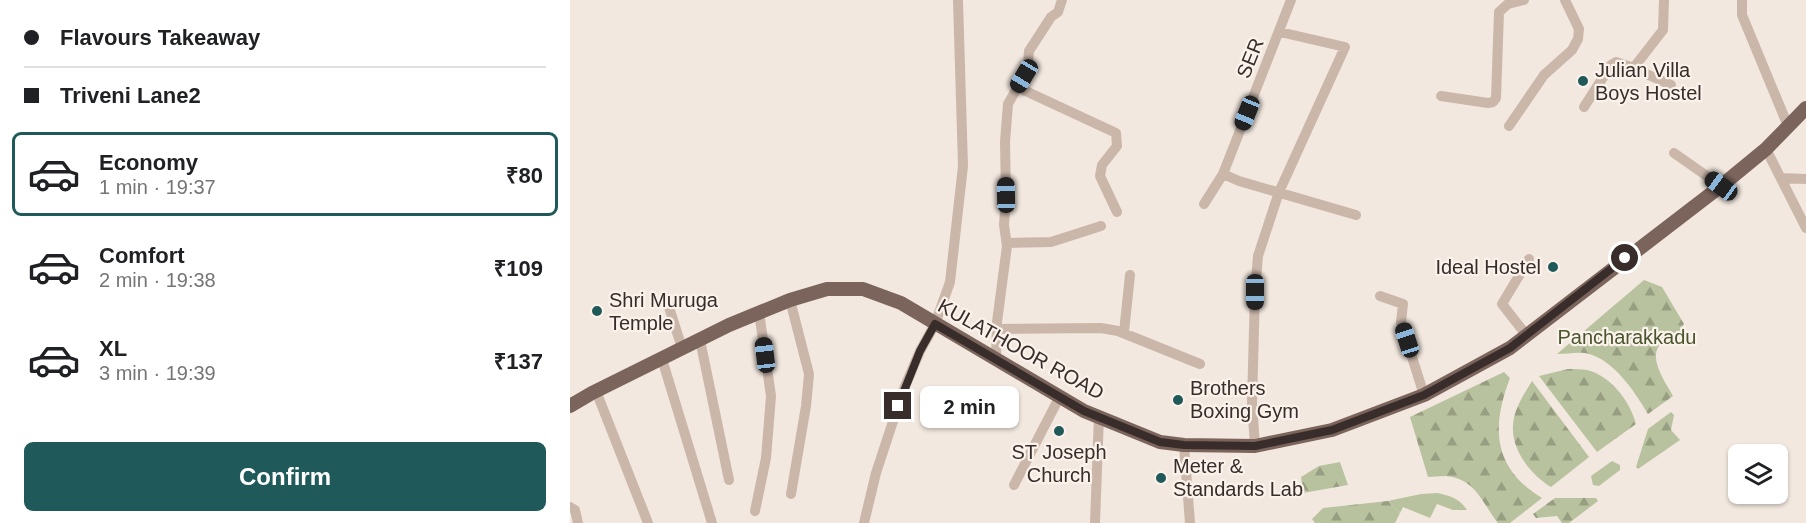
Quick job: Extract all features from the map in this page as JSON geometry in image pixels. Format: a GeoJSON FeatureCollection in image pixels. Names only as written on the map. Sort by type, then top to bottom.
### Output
{"type":"FeatureCollection","features":[{"type":"Feature","properties":{"kind":"main road","name":"KULATHOOR ROAD"},"geometry":{"type":"LineString","coordinates":[[570,406],[682,348],[759,312],[827,289],[863,289],[902,303],[1084,411],[1160,442],[1184,445],[1255,446],[1332,430],[1424,395],[1510,348],[1721,186],[1766,148],[1806,108]]}},
{"type":"Feature","properties":{"kind":"street"},"geometry":{"type":"LineString","coordinates":[[864,523],[876,473],[903,391],[920,351],[935,324],[950,282],[963,166],[958,0]]}},
{"type":"Feature","properties":{"kind":"street"},"geometry":{"type":"LineString","coordinates":[[996,359],[997,329],[1007,243],[1004,225],[1008,104],[1028,64],[1029,51],[1051,17],[1058,12],[1062,0]]}},
{"type":"Feature","properties":{"kind":"street","name":"SER"},"geometry":{"type":"LineString","coordinates":[[1204,204],[1223,174],[1291,0]]}},
{"type":"Feature","properties":{"kind":"street"},"geometry":{"type":"LineString","coordinates":[[1441,96],[1493,102],[1496,98],[1499,12],[1508,4],[1524,0]]}},
{"type":"Feature","properties":{"kind":"street"},"geometry":{"type":"LineString","coordinates":[[1509,126],[1544,75],[1572,50],[1578,39],[1579,29],[1565,0]]}},
{"type":"Feature","properties":{"kind":"street"},"geometry":{"type":"LineString","coordinates":[[1630,67],[1635,66],[1663,30],[1664,0]]}},
{"type":"Feature","properties":{"kind":"street"},"geometry":{"type":"LineString","coordinates":[[1742,0],[1742,15],[1788,126]]}},
{"type":"Feature","properties":{"kind":"street"},"geometry":{"type":"LineString","coordinates":[[1255,446],[1252,403],[1258,256],[1279,192],[1346,47],[1280,32]]}},
{"type":"Feature","properties":{"kind":"street"},"geometry":{"type":"LineString","coordinates":[[1584,107],[1611,65],[1616,63],[1671,85]]}},
{"type":"Feature","properties":{"kind":"street"},"geometry":{"type":"LineString","coordinates":[[1017,87],[1116,133],[1117,146],[1102,165],[1100,176],[1117,212]]}},
{"type":"Feature","properties":{"kind":"street"},"geometry":{"type":"LineString","coordinates":[[1766,148],[1806,228]]}},
{"type":"Feature","properties":{"kind":"street"},"geometry":{"type":"LineString","coordinates":[[1674,153],[1721,186]]}},
{"type":"Feature","properties":{"kind":"street"},"geometry":{"type":"LineString","coordinates":[[1223,174],[1356,215]]}},
{"type":"Feature","properties":{"kind":"street"},"geometry":{"type":"LineString","coordinates":[[1781,178],[1806,179]]}},
{"type":"Feature","properties":{"kind":"street"},"geometry":{"type":"LineString","coordinates":[[1007,243],[1050,242],[1101,226]]}},
{"type":"Feature","properties":{"kind":"street"},"geometry":{"type":"LineString","coordinates":[[1527,336],[1502,304],[1528,259]]}},
{"type":"Feature","properties":{"kind":"street"},"geometry":{"type":"LineString","coordinates":[[1124,332],[1130,275]]}},
{"type":"Feature","properties":{"kind":"street"},"geometry":{"type":"LineString","coordinates":[[1380,296],[1403,304],[1401,322],[1424,395]]}},
{"type":"Feature","properties":{"kind":"street"},"geometry":{"type":"LineString","coordinates":[[666,298],[682,348]]}},
{"type":"Feature","properties":{"kind":"street"},"geometry":{"type":"LineString","coordinates":[[790,300],[809,374],[791,494]]}},
{"type":"Feature","properties":{"kind":"street"},"geometry":{"type":"LineString","coordinates":[[755,511],[766,458],[771,396],[759,312]]}},
{"type":"Feature","properties":{"kind":"street"},"geometry":{"type":"LineString","coordinates":[[997,329],[1101,328],[1124,332],[1200,364]]}},
{"type":"Feature","properties":{"kind":"street"},"geometry":{"type":"LineString","coordinates":[[700,340],[729,480]]}},
{"type":"Feature","properties":{"kind":"street"},"geometry":{"type":"LineString","coordinates":[[662,359],[712,523]]}},
{"type":"Feature","properties":{"kind":"street"},"geometry":{"type":"LineString","coordinates":[[596,391],[648,523]]}},
{"type":"Feature","properties":{"kind":"street"},"geometry":{"type":"LineString","coordinates":[[1014,485],[1060,396]]}},
{"type":"Feature","properties":{"kind":"street"},"geometry":{"type":"LineString","coordinates":[[1095,523],[1099,416]]}},
{"type":"Feature","properties":{"kind":"street"},"geometry":{"type":"LineString","coordinates":[[1184,445],[1190,523]]}},
{"type":"Feature","properties":{"kind":"street"},"geometry":{"type":"LineString","coordinates":[[570,507],[575,510],[578,523]]}},
{"type":"Feature","properties":{"kind":"green space","name":"Pancharakkadu"},"geometry":{"type":"Polygon","coordinates":[[[1644,280],[1662,287],[1684,324],[1681,328],[1683,334],[1665,340],[1656,353],[1658,368],[1673,396],[1648,414],[1630,386],[1605,362],[1585,353],[1557,354],[1644,280]]]}},
{"type":"Feature","properties":{"kind":"green space"},"geometry":{"type":"Polygon","coordinates":[[[1568,369],[1587,370],[1604,378],[1624,398],[1633,415],[1636,424],[1597,452],[1539,376],[1568,369]]]}},
{"type":"Feature","properties":{"kind":"green space"},"geometry":{"type":"Polygon","coordinates":[[[1504,372],[1510,378],[1500,414],[1500,446],[1514,474],[1542,498],[1510,523],[1498,523],[1468,484],[1449,476],[1428,477],[1410,417],[1504,372]]]}},
{"type":"Feature","properties":{"kind":"green space"},"geometry":{"type":"Polygon","coordinates":[[[1532,381],[1589,457],[1551,487],[1536,476],[1524,461],[1515,444],[1513,434],[1515,413],[1532,381]]]}},
{"type":"Feature","properties":{"kind":"green space"},"geometry":{"type":"Polygon","coordinates":[[[1671,412],[1674,415],[1671,430],[1680,440],[1638,469],[1636,467],[1648,429],[1671,412]]]}},
{"type":"Feature","properties":{"kind":"green space"},"geometry":{"type":"Polygon","coordinates":[[[1612,461],[1620,465],[1620,470],[1599,486],[1593,485],[1591,476],[1612,461]]]}},
{"type":"Feature","properties":{"kind":"green space"},"geometry":{"type":"Polygon","coordinates":[[[1340,462],[1348,485],[1303,493],[1301,477],[1319,466],[1340,462]]]}},
{"type":"Feature","properties":{"kind":"green space"},"geometry":{"type":"Polygon","coordinates":[[[1438,493],[1455,499],[1467,510],[1453,510],[1437,504],[1430,518],[1403,507],[1400,513],[1388,501],[1421,494],[1438,493]]]}},
{"type":"Feature","properties":{"kind":"green space"},"geometry":{"type":"Polygon","coordinates":[[[1555,498],[1596,498],[1598,501],[1569,523],[1562,523],[1557,516],[1536,518],[1533,514],[1555,498]]]}},
{"type":"Feature","properties":{"kind":"green space"},"geometry":{"type":"Polygon","coordinates":[[[1388,501],[1400,513],[1395,523],[1315,523],[1312,519],[1323,508],[1388,501]]]}},
{"type":"Feature","properties":{"kind":"place","name":"Julian Villa Boys Hostel"},"geometry":{"type":"Point","coordinates":[1583,81]}},
{"type":"Feature","properties":{"kind":"place","name":"Ideal Hostel"},"geometry":{"type":"Point","coordinates":[1553,267]}},
{"type":"Feature","properties":{"kind":"place","name":"Shri Muruga Temple"},"geometry":{"type":"Point","coordinates":[597,311]}},
{"type":"Feature","properties":{"kind":"place","name":"Brothers Boxing Gym"},"geometry":{"type":"Point","coordinates":[1178,400]}},
{"type":"Feature","properties":{"kind":"place","name":"ST Joseph Church"},"geometry":{"type":"Point","coordinates":[1059,431]}},
{"type":"Feature","properties":{"kind":"place","name":"Meter & Standards Lab"},"geometry":{"type":"Point","coordinates":[1161,478]}},
{"type":"Feature","properties":{"kind":"route"},"geometry":{"type":"LineString","coordinates":[[898,406],[920,351],[935,324],[1084,411],[1160,442],[1184,445],[1255,446],[1332,430],[1424,395],[1510,348],[1625,258]]}}]}
